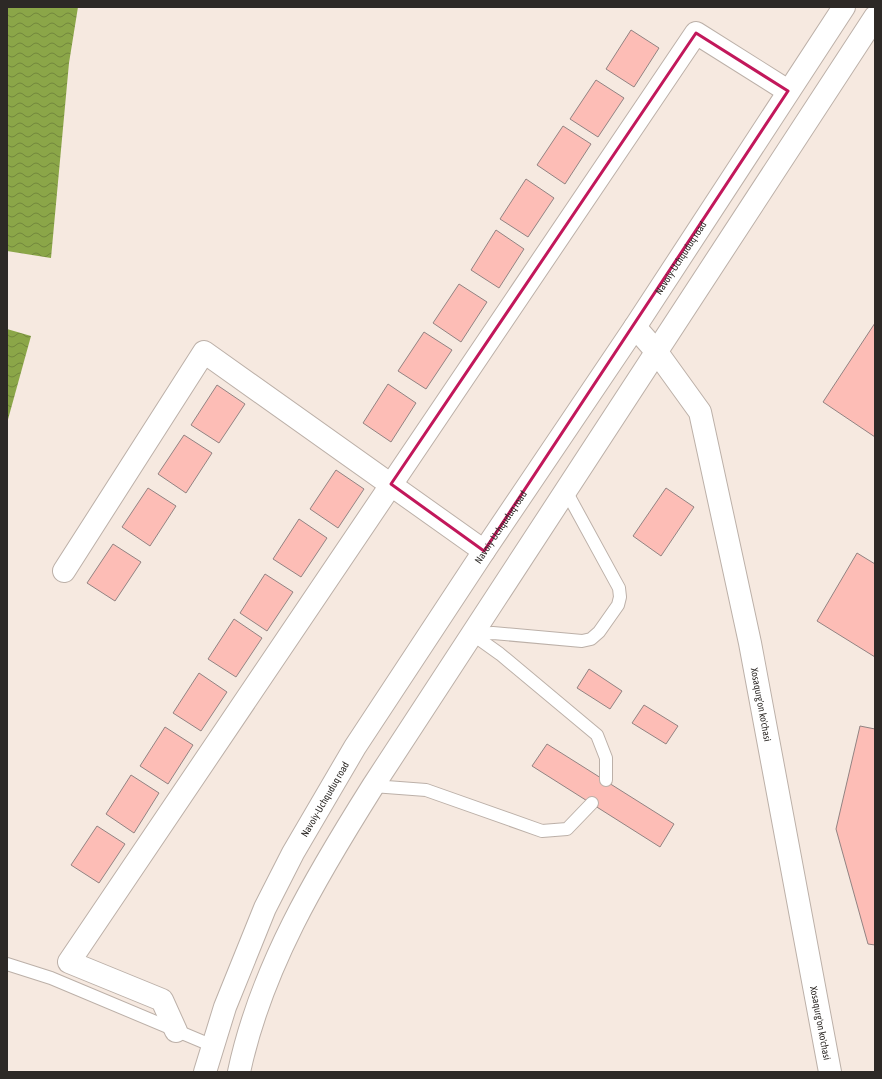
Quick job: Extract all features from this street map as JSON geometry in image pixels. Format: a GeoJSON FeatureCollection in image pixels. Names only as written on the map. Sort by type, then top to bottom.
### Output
{"type":"FeatureCollection","features":[{"type":"Feature","properties":{"kind":"main road","name":"Navoiy-Uchquduq road"},"geometry":{"type":"LineString","coordinates":[[206,1072],[213,1046],[240,966],[265,908],[293,853],[355,747],[635,326],[844,7]]}},
{"type":"Feature","properties":{"kind":"main road"},"geometry":{"type":"LineString","coordinates":[[239,1072],[255,1015],[294,922],[321,870],[373,786],[875,17]]}},
{"type":"Feature","properties":{"kind":"main road"},"geometry":{"type":"LineString","coordinates":[[176,1031],[162,1000],[69,962],[696,33],[788,91]]}},
{"type":"Feature","properties":{"kind":"main road","name":"Xosaqurg'on ko'chasi"},"geometry":{"type":"LineString","coordinates":[[635,326],[656,351],[700,412],[750,643],[830,1072]]}},
{"type":"Feature","properties":{"kind":"main road"},"geometry":{"type":"LineString","coordinates":[[64,571],[204,352],[484,551]]}},
{"type":"Feature","properties":{"kind":"lane"},"geometry":{"type":"LineString","coordinates":[[472,634],[493,633],[582,641],[591,639],[599,632],[618,605],[620,597],[619,588],[566,491]]}},
{"type":"Feature","properties":{"kind":"lane"},"geometry":{"type":"LineString","coordinates":[[472,634],[500,654],[597,735],[606,758],[606,780]]}},
{"type":"Feature","properties":{"kind":"lane"},"geometry":{"type":"LineString","coordinates":[[373,786],[426,790],[542,831],[567,829],[592,803]]}},
{"type":"Feature","properties":{"kind":"lane"},"geometry":{"type":"LineString","coordinates":[[7,964],[51,978],[213,1046]]}},
{"type":"Feature","properties":{"kind":"highlighted area"},"geometry":{"type":"Polygon","coordinates":[[[696,33],[788,91],[484,551],[391,484],[696,33]]]}},
{"type":"Feature","properties":{"kind":"water"},"geometry":{"type":"Polygon","coordinates":[[[7,7],[78,7],[69,63],[51,258],[7,251],[7,7]]]}},
{"type":"Feature","properties":{"kind":"water"},"geometry":{"type":"Polygon","coordinates":[[[7,329],[31,336],[7,423],[7,329]]]}},
{"type":"Feature","properties":{"kind":"building"},"geometry":{"type":"Polygon","coordinates":[[[631,30],[659,48],[634,87],[606,69],[631,30]]]}},
{"type":"Feature","properties":{"kind":"building"},"geometry":{"type":"Polygon","coordinates":[[[596,80],[624,98],[598,137],[570,119],[596,80]]]}},
{"type":"Feature","properties":{"kind":"building"},"geometry":{"type":"Polygon","coordinates":[[[563,126],[591,144],[565,184],[537,165],[563,126]]]}},
{"type":"Feature","properties":{"kind":"building"},"geometry":{"type":"Polygon","coordinates":[[[526,179],[554,198],[528,237],[500,219],[526,179]]]}},
{"type":"Feature","properties":{"kind":"building"},"geometry":{"type":"Polygon","coordinates":[[[496,230],[524,249],[499,288],[471,270],[496,230]]]}},
{"type":"Feature","properties":{"kind":"building"},"geometry":{"type":"Polygon","coordinates":[[[459,284],[487,302],[461,342],[433,323],[459,284]]]}},
{"type":"Feature","properties":{"kind":"building"},"geometry":{"type":"Polygon","coordinates":[[[875,323],[875,437],[823,402],[875,323]]]}},
{"type":"Feature","properties":{"kind":"building"},"geometry":{"type":"Polygon","coordinates":[[[424,332],[452,350],[426,389],[398,371],[424,332]]]}},
{"type":"Feature","properties":{"kind":"building"},"geometry":{"type":"Polygon","coordinates":[[[388,384],[416,403],[391,442],[363,423],[388,384]]]}},
{"type":"Feature","properties":{"kind":"building"},"geometry":{"type":"Polygon","coordinates":[[[217,385],[245,404],[219,443],[191,425],[217,385]]]}},
{"type":"Feature","properties":{"kind":"building"},"geometry":{"type":"Polygon","coordinates":[[[184,435],[212,453],[186,493],[158,474],[184,435]]]}},
{"type":"Feature","properties":{"kind":"building"},"geometry":{"type":"Polygon","coordinates":[[[336,470],[364,489],[338,528],[310,509],[336,470]]]}},
{"type":"Feature","properties":{"kind":"building"},"geometry":{"type":"Polygon","coordinates":[[[148,488],[176,506],[150,546],[122,527],[148,488]]]}},
{"type":"Feature","properties":{"kind":"building"},"geometry":{"type":"Polygon","coordinates":[[[666,488],[694,507],[661,556],[633,536],[666,488]]]}},
{"type":"Feature","properties":{"kind":"building"},"geometry":{"type":"Polygon","coordinates":[[[299,519],[327,538],[301,577],[273,559],[299,519]]]}},
{"type":"Feature","properties":{"kind":"building"},"geometry":{"type":"Polygon","coordinates":[[[113,544],[141,562],[115,601],[87,583],[113,544]]]}},
{"type":"Feature","properties":{"kind":"building"},"geometry":{"type":"Polygon","coordinates":[[[857,553],[875,564],[875,657],[817,621],[857,553]]]}},
{"type":"Feature","properties":{"kind":"building"},"geometry":{"type":"Polygon","coordinates":[[[265,574],[293,592],[267,631],[240,613],[265,574]]]}},
{"type":"Feature","properties":{"kind":"building"},"geometry":{"type":"Polygon","coordinates":[[[234,619],[262,638],[236,677],[208,659],[234,619]]]}},
{"type":"Feature","properties":{"kind":"building"},"geometry":{"type":"Polygon","coordinates":[[[589,669],[622,691],[610,709],[577,688],[589,669]]]}},
{"type":"Feature","properties":{"kind":"building"},"geometry":{"type":"Polygon","coordinates":[[[199,673],[227,692],[201,731],[173,713],[199,673]]]}},
{"type":"Feature","properties":{"kind":"building"},"geometry":{"type":"Polygon","coordinates":[[[644,705],[678,726],[666,744],[632,723],[644,705]]]}},
{"type":"Feature","properties":{"kind":"building"},"geometry":{"type":"Polygon","coordinates":[[[860,726],[875,729],[875,945],[868,944],[836,829],[860,726]]]}},
{"type":"Feature","properties":{"kind":"building"},"geometry":{"type":"Polygon","coordinates":[[[165,727],[193,745],[168,784],[140,766],[165,727]]]}},
{"type":"Feature","properties":{"kind":"building"},"geometry":{"type":"Polygon","coordinates":[[[547,744],[674,824],[660,847],[532,766],[547,744]]]}},
{"type":"Feature","properties":{"kind":"building"},"geometry":{"type":"Polygon","coordinates":[[[131,775],[159,793],[134,833],[106,814],[131,775]]]}},
{"type":"Feature","properties":{"kind":"building"},"geometry":{"type":"Polygon","coordinates":[[[97,826],[125,844],[99,883],[71,865],[97,826]]]}}]}
